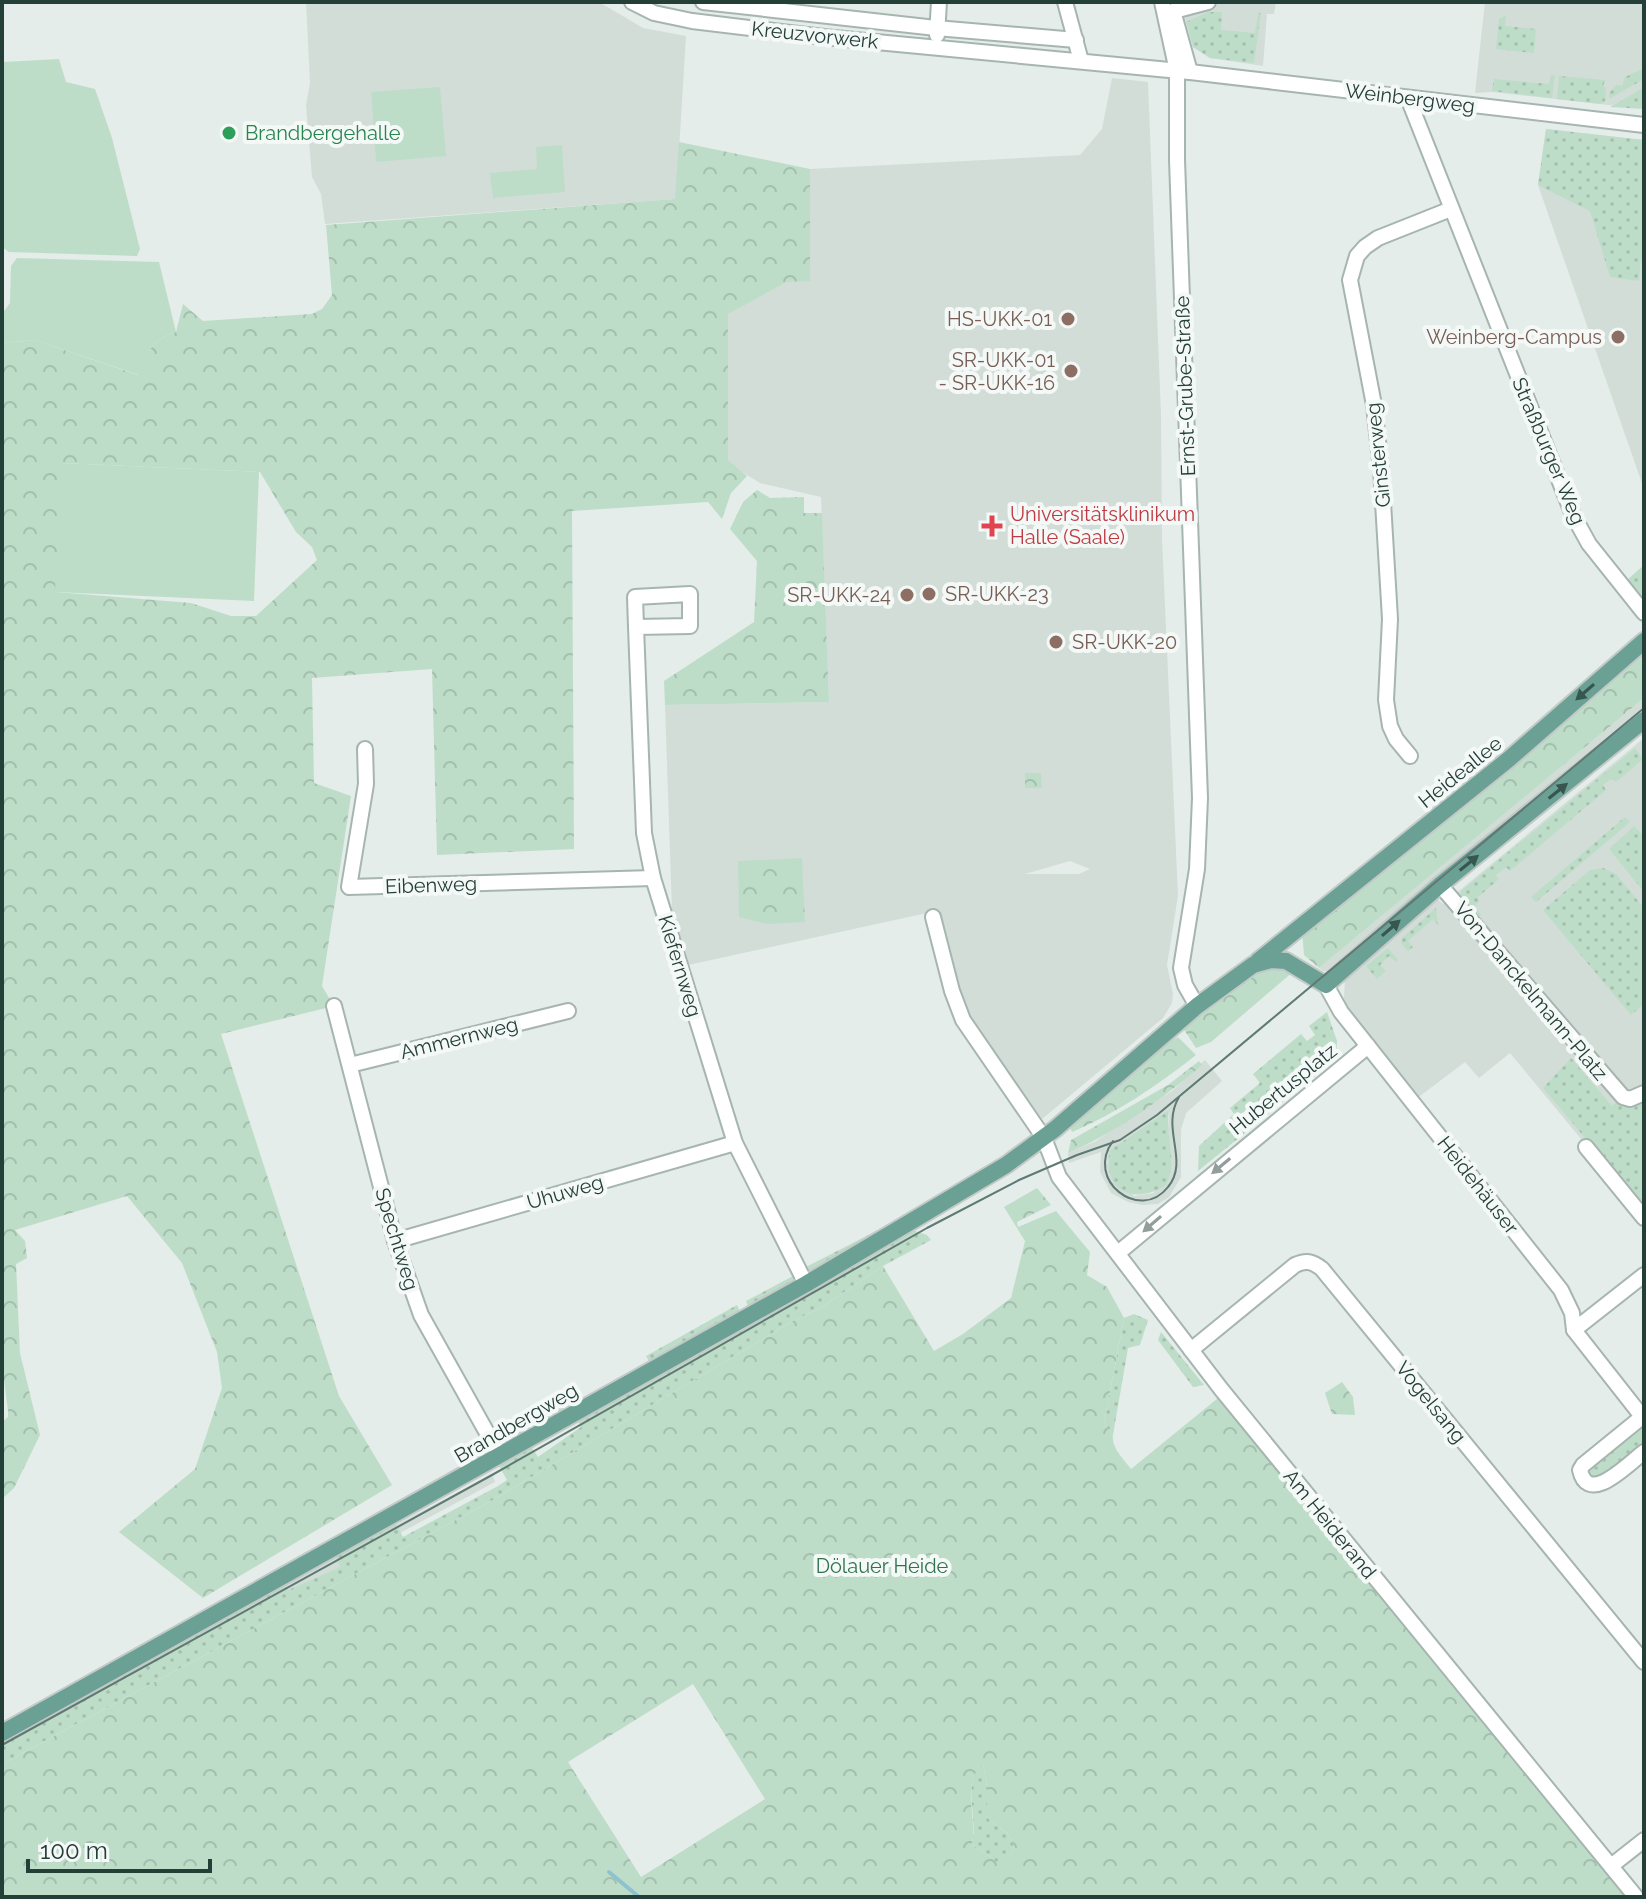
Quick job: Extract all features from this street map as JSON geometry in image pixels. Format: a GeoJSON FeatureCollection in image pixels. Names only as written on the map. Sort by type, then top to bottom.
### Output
{"type":"FeatureCollection","features":[{"type":"Feature","properties":{"kind":"main road","name":"Heideallee"},"geometry":{"type":"LineString","coordinates":[[1253,965],[1509,759],[1644,641]]}},
{"type":"Feature","properties":{"kind":"main road"},"geometry":{"type":"LineString","coordinates":[[1326,985],[1440,885],[1644,720]]}},
{"type":"Feature","properties":{"kind":"main road"},"geometry":{"type":"LineString","coordinates":[[1298,930],[1294,955],[1300,967]]}},
{"type":"Feature","properties":{"kind":"main road","name":"Hubertusplatz"},"geometry":{"type":"LineString","coordinates":[[1253,965],[1278,960],[1300,967],[1326,985]]}},
{"type":"Feature","properties":{"kind":"main road"},"geometry":{"type":"LineString","coordinates":[[1044,1138],[1197,1006],[1253,965]]}},
{"type":"Feature","properties":{"kind":"main road","name":"Brandbergweg"},"geometry":{"type":"LineString","coordinates":[[2,1733],[806,1284],[1006,1165],[1044,1138]]}},
{"type":"Feature","properties":{"kind":"street","name":"Kreuzvorwerk"},"geometry":{"type":"LineString","coordinates":[[632,2],[654,13],[692,21],[1184,71]]}},
{"type":"Feature","properties":{"kind":"street","name":"Kreuzvorwerk"},"geometry":{"type":"LineString","coordinates":[[692,21],[700,2],[1076,40]]}},
{"type":"Feature","properties":{"kind":"street"},"geometry":{"type":"LineString","coordinates":[[937,48],[939,2]]}},
{"type":"Feature","properties":{"kind":"street"},"geometry":{"type":"LineString","coordinates":[[1065,2],[1081,61]]}},
{"type":"Feature","properties":{"kind":"street"},"geometry":{"type":"LineString","coordinates":[[1169,5],[1208,2]]}},
{"type":"Feature","properties":{"kind":"street","name":"Ernst-Grube-Straße"},"geometry":{"type":"LineString","coordinates":[[1169,5],[1184,71],[1177,160],[1200,798],[1197,869],[1181,968],[1185,985],[1197,1006]]}},
{"type":"Feature","properties":{"kind":"street","name":"Weinbergweg"},"geometry":{"type":"LineString","coordinates":[[1184,71],[1644,125]]}},
{"type":"Feature","properties":{"kind":"street","name":"Straßburger Weg"},"geometry":{"type":"LineString","coordinates":[[1408,98],[1573,515],[1589,544],[1644,613]]}},
{"type":"Feature","properties":{"kind":"street","name":"Ginsterweg"},"geometry":{"type":"LineString","coordinates":[[1410,756],[1390,726],[1386,700],[1390,619],[1381,469],[1374,405],[1350,280],[1357,256],[1365,247],[1378,238],[1451,209]]}},
{"type":"Feature","properties":{"kind":"street","name":"Kiefernweg"},"geometry":{"type":"LineString","coordinates":[[636,627],[644,833],[653,878],[735,1143],[806,1284]]}},
{"type":"Feature","properties":{"kind":"street","name":"Eibenweg"},"geometry":{"type":"LineString","coordinates":[[365,749],[366,784],[349,887],[653,878]]}},
{"type":"Feature","properties":{"kind":"street","name":"Von-Danckelmann-Platz"},"geometry":{"type":"LineString","coordinates":[[1440,885],[1623,1097],[1630,1099],[1644,1093]]}},
{"type":"Feature","properties":{"kind":"street","name":"Am Heiderand"},"geometry":{"type":"LineString","coordinates":[[933,917],[952,991],[963,1020],[1044,1138],[1059,1177],[1191,1350],[1381,1588],[1636,1897]]}},
{"type":"Feature","properties":{"kind":"street","name":"Hubertusplatz"},"geometry":{"type":"LineString","coordinates":[[1118,1253],[1368,1046],[1341,1012],[1326,985]]}},
{"type":"Feature","properties":{"kind":"street","name":"Spechtweg"},"geometry":{"type":"LineString","coordinates":[[334,1006],[395,1241],[421,1315],[500,1456]]}},
{"type":"Feature","properties":{"kind":"street","name":"Ammernweg"},"geometry":{"type":"LineString","coordinates":[[350,1065],[568,1011]]}},
{"type":"Feature","properties":{"kind":"street","name":"Heidehäuser"},"geometry":{"type":"LineString","coordinates":[[1368,1046],[1561,1290],[1572,1313],[1574,1330],[1643,1418],[1583,1465],[1580,1470],[1582,1478],[1590,1485],[1599,1486],[1644,1452]]}},
{"type":"Feature","properties":{"kind":"street","name":"Uhuweg"},"geometry":{"type":"LineString","coordinates":[[395,1241],[735,1143]]}},
{"type":"Feature","properties":{"kind":"street"},"geometry":{"type":"LineString","coordinates":[[1586,1147],[1644,1218]]}},
{"type":"Feature","properties":{"kind":"street","name":"Vogelsang"},"geometry":{"type":"LineString","coordinates":[[1191,1350],[1295,1265],[1303,1261],[1313,1262],[1322,1269],[1644,1662]]}},
{"type":"Feature","properties":{"kind":"street"},"geometry":{"type":"LineString","coordinates":[[1574,1330],[1644,1275]]}},
{"type":"Feature","properties":{"kind":"street"},"geometry":{"type":"LineString","coordinates":[[1611,1866],[1644,1840]]}},
{"type":"Feature","properties":{"kind":"shaded area"},"geometry":{"type":"Polygon","coordinates":[[[306,2],[599,2],[643,28],[686,36],[676,199],[325,224],[321,194],[312,177],[306,105],[310,83],[306,2]]]}},
{"type":"Feature","properties":{"kind":"shaded area"},"geometry":{"type":"Polygon","coordinates":[[[1180,2],[1276,2],[1274,14],[1267,14],[1263,66],[1210,58],[1193,47],[1180,2]]]}},
{"type":"Feature","properties":{"kind":"shaded area"},"geometry":{"type":"Polygon","coordinates":[[[1485,2],[1644,2],[1644,109],[1492,92],[1475,93],[1485,2]]]}},
{"type":"Feature","properties":{"kind":"shaded area","name":"Universitätsklinikum Halle (Saale)"},"geometry":{"type":"Polygon","coordinates":[[[1112,78],[1148,82],[1161,415],[1162,539],[1178,896],[1167,965],[1173,994],[1172,1003],[1163,1018],[1042,1119],[1004,1071],[967,1011],[953,979],[936,911],[688,965],[672,911],[665,705],[829,702],[821,497],[760,483],[728,463],[728,313],[787,282],[810,280],[810,169],[1080,155],[1102,129],[1112,78]],[[1070,861],[1025,874],[1079,874],[1090,869],[1070,861]]]}},
{"type":"Feature","properties":{"kind":"shaded area","name":"Weinberg-Campus"},"geometry":{"type":"Polygon","coordinates":[[[1546,129],[1644,140],[1644,489],[1538,185],[1546,129]]]}},
{"type":"Feature","properties":{"kind":"shaded area"},"geometry":{"type":"Polygon","coordinates":[[[1644,698],[1644,710],[1331,971],[1319,968],[1644,698]]]}},
{"type":"Feature","properties":{"kind":"shaded area"},"geometry":{"type":"Polygon","coordinates":[[[1644,738],[1644,1215],[1510,1053],[1479,1078],[1465,1062],[1412,1102],[1349,1014],[1344,999],[1345,979],[1352,968],[1433,895],[1443,904],[1644,738]]]}},
{"type":"Feature","properties":{"kind":"shaded area"},"geometry":{"type":"Polygon","coordinates":[[[1205,1060],[1222,1081],[1186,1113],[1181,1130],[1181,1177],[1169,1197],[1158,1204],[1142,1205],[1111,1193],[1100,1172],[1101,1152],[1069,1163],[1068,1153],[1096,1141],[1172,1091],[1205,1060]],[[1169,1111],[1110,1150],[1108,1164],[1134,1196],[1154,1193],[1169,1111]]]}},
{"type":"Feature","properties":{"kind":"shaded area"},"geometry":{"type":"Polygon","coordinates":[[[492,1474],[495,1482],[400,1533],[396,1525],[492,1474]]]}},
{"type":"Feature","properties":{"kind":"shaded area"},"geometry":{"type":"Polygon","coordinates":[[[335,1555],[341,1567],[288,1590],[285,1583],[335,1555]]]}},
{"type":"Feature","properties":{"kind":"green space"},"geometry":{"type":"Polygon","coordinates":[[[1208,12],[1222,12],[1221,30],[1255,33],[1258,13],[1261,13],[1254,63],[1210,58],[1193,47],[1186,22],[1208,12]]]}},
{"type":"Feature","properties":{"kind":"green space"},"geometry":{"type":"Polygon","coordinates":[[[1506,15],[1505,26],[1536,29],[1534,53],[1496,49],[1499,19],[1506,15]]]}},
{"type":"Feature","properties":{"kind":"green space"},"geometry":{"type":"Polygon","coordinates":[[[59,59],[66,82],[95,89],[112,138],[140,249],[137,256],[9,252],[2,247],[4,62],[59,59]]]}},
{"type":"Feature","properties":{"kind":"green space"},"geometry":{"type":"Polygon","coordinates":[[[1644,59],[1644,79],[1609,99],[1609,93],[1616,85],[1622,86],[1625,77],[1642,69],[1644,59]]]}},
{"type":"Feature","properties":{"kind":"green space"},"geometry":{"type":"Polygon","coordinates":[[[1551,75],[1555,75],[1552,98],[1492,91],[1494,79],[1549,84],[1551,75]]]}},
{"type":"Feature","properties":{"kind":"green space"},"geometry":{"type":"Polygon","coordinates":[[[1559,76],[1606,80],[1603,85],[1606,89],[1605,101],[1601,104],[1557,99],[1559,76]]]}},
{"type":"Feature","properties":{"kind":"green space"},"geometry":{"type":"Polygon","coordinates":[[[440,87],[446,156],[376,162],[371,92],[440,87]]]}},
{"type":"Feature","properties":{"kind":"green space"},"geometry":{"type":"Polygon","coordinates":[[[1644,87],[1644,109],[1611,107],[1644,87]]]}},
{"type":"Feature","properties":{"kind":"green space"},"geometry":{"type":"Polygon","coordinates":[[[1546,129],[1644,140],[1644,259],[1641,259],[1639,281],[1610,277],[1590,211],[1538,185],[1546,129]]]}},
{"type":"Feature","properties":{"kind":"green space"},"geometry":{"type":"Polygon","coordinates":[[[679,142],[810,169],[810,281],[787,282],[728,314],[728,460],[747,476],[731,493],[722,519],[708,502],[572,511],[574,849],[437,855],[432,669],[312,678],[314,783],[351,796],[322,986],[334,1006],[221,1034],[339,1396],[392,1485],[203,1598],[119,1532],[195,1469],[222,1388],[217,1352],[182,1263],[127,1196],[15,1230],[25,1241],[27,1258],[16,1264],[20,1353],[40,1435],[14,1488],[2,1499],[2,1422],[8,1417],[8,1411],[2,1365],[2,343],[35,340],[138,375],[151,348],[176,332],[183,304],[203,321],[312,314],[322,309],[332,295],[326,225],[675,199],[679,142]],[[62,463],[56,592],[191,603],[231,616],[256,616],[317,560],[312,547],[296,532],[260,472],[62,463]]]}},
{"type":"Feature","properties":{"kind":"green space"},"geometry":{"type":"Polygon","coordinates":[[[562,145],[565,192],[493,198],[490,173],[537,169],[536,147],[562,145]]]}},
{"type":"Feature","properties":{"kind":"green space"},"geometry":{"type":"Polygon","coordinates":[[[17,258],[159,262],[176,332],[161,339],[152,348],[139,375],[35,340],[2,343],[2,314],[10,303],[11,266],[17,258]]]}},
{"type":"Feature","properties":{"kind":"green space"},"geometry":{"type":"Polygon","coordinates":[[[61,463],[259,472],[254,601],[55,592],[61,463]]]}},
{"type":"Feature","properties":{"kind":"green space"},"geometry":{"type":"Polygon","coordinates":[[[757,490],[770,498],[804,497],[804,513],[822,513],[829,702],[665,705],[664,681],[754,622],[757,561],[730,529],[743,502],[757,490]]]}},
{"type":"Feature","properties":{"kind":"green space"},"geometry":{"type":"Polygon","coordinates":[[[1644,565],[1644,599],[1627,580],[1644,565]]]}},
{"type":"Feature","properties":{"kind":"green space"},"geometry":{"type":"Polygon","coordinates":[[[1644,650],[1644,698],[1319,968],[1304,955],[1302,931],[1644,650]]]}},
{"type":"Feature","properties":{"kind":"green space"},"geometry":{"type":"Polygon","coordinates":[[[1635,748],[1643,759],[1616,782],[1612,778],[1603,785],[1606,790],[1510,871],[1506,867],[1496,875],[1499,879],[1477,898],[1479,901],[1475,906],[1481,915],[1479,917],[1461,891],[1635,748]]]}},
{"type":"Feature","properties":{"kind":"green space"},"geometry":{"type":"Polygon","coordinates":[[[1025,773],[1041,773],[1042,788],[1025,788],[1025,773]]]}},
{"type":"Feature","properties":{"kind":"green space"},"geometry":{"type":"Polygon","coordinates":[[[1625,817],[1630,822],[1536,902],[1531,897],[1625,817]]]}},
{"type":"Feature","properties":{"kind":"green space"},"geometry":{"type":"Polygon","coordinates":[[[1634,826],[1644,836],[1644,892],[1609,849],[1634,826]]]}},
{"type":"Feature","properties":{"kind":"green space"},"geometry":{"type":"Polygon","coordinates":[[[802,858],[805,922],[767,924],[739,917],[738,861],[802,858]]]}},
{"type":"Feature","properties":{"kind":"green space"},"geometry":{"type":"Polygon","coordinates":[[[1603,868],[1616,874],[1644,908],[1644,1004],[1631,1015],[1543,910],[1590,870],[1603,868]]]}},
{"type":"Feature","properties":{"kind":"green space"},"geometry":{"type":"Polygon","coordinates":[[[1436,908],[1438,925],[1433,919],[1408,941],[1413,947],[1408,951],[1401,943],[1402,938],[1436,908]]]}},
{"type":"Feature","properties":{"kind":"green space"},"geometry":{"type":"Polygon","coordinates":[[[1388,948],[1398,960],[1396,962],[1389,956],[1380,965],[1386,971],[1377,979],[1366,966],[1388,948]]]}},
{"type":"Feature","properties":{"kind":"green space"},"geometry":{"type":"Polygon","coordinates":[[[1264,966],[1294,971],[1211,1042],[1196,1048],[1183,1028],[1264,966]]]}},
{"type":"Feature","properties":{"kind":"green space"},"geometry":{"type":"Polygon","coordinates":[[[1327,1012],[1337,1041],[1336,1059],[1198,1171],[1199,1146],[1234,1114],[1230,1108],[1260,1083],[1253,1074],[1301,1034],[1307,1041],[1315,1035],[1309,1026],[1327,1012]]]}},
{"type":"Feature","properties":{"kind":"green space"},"geometry":{"type":"Polygon","coordinates":[[[1178,1037],[1196,1055],[1137,1098],[1072,1132],[1070,1128],[1074,1124],[1178,1037]]]}},
{"type":"Feature","properties":{"kind":"green space"},"geometry":{"type":"Polygon","coordinates":[[[1571,1058],[1612,1106],[1618,1101],[1632,1106],[1644,1100],[1644,1208],[1543,1088],[1571,1058]]]}},
{"type":"Feature","properties":{"kind":"green space"},"geometry":{"type":"Polygon","coordinates":[[[1199,1061],[1202,1065],[1155,1103],[1105,1135],[1068,1153],[1071,1140],[1168,1085],[1199,1061]]]}},
{"type":"Feature","properties":{"kind":"green space"},"geometry":{"type":"Polygon","coordinates":[[[1169,1110],[1171,1166],[1166,1185],[1143,1194],[1123,1191],[1111,1176],[1110,1150],[1169,1110]]]}},
{"type":"Feature","properties":{"kind":"green space","name":"Dölauer Heide"},"geometry":{"type":"Polygon","coordinates":[[[1037,1188],[1051,1205],[1017,1222],[1018,1227],[1056,1211],[1090,1252],[1087,1275],[1107,1287],[1124,1318],[1104,1423],[1113,1435],[1116,1449],[1131,1469],[1223,1394],[1632,1897],[2,1897],[2,1764],[493,1500],[791,1322],[822,1307],[883,1266],[934,1351],[963,1334],[1011,1298],[1025,1241],[1004,1207],[1037,1188]],[[693,1684],[568,1762],[641,1877],[765,1799],[693,1684]],[[983,1763],[972,1781],[972,1845],[999,1865],[1008,1862],[1015,1847],[1007,1833],[990,1821],[987,1815],[983,1763]]]}},
{"type":"Feature","properties":{"kind":"green space"},"geometry":{"type":"Polygon","coordinates":[[[878,1230],[879,1233],[812,1273],[806,1267],[878,1230]]]}},
{"type":"Feature","properties":{"kind":"green space"},"geometry":{"type":"Polygon","coordinates":[[[912,1230],[927,1235],[931,1240],[493,1500],[2,1764],[2,1740],[285,1583],[288,1590],[340,1567],[335,1555],[394,1520],[403,1537],[498,1486],[507,1480],[498,1464],[531,1446],[538,1457],[581,1427],[577,1420],[912,1230]]]}},
{"type":"Feature","properties":{"kind":"green space"},"geometry":{"type":"Polygon","coordinates":[[[795,1275],[795,1281],[749,1309],[746,1301],[795,1275]]]}},
{"type":"Feature","properties":{"kind":"green space"},"geometry":{"type":"Polygon","coordinates":[[[737,1305],[741,1314],[651,1365],[646,1356],[737,1305]]]}},
{"type":"Feature","properties":{"kind":"green space"},"geometry":{"type":"Polygon","coordinates":[[[1134,1314],[1148,1320],[1140,1345],[1128,1348],[1113,1435],[1104,1423],[1124,1318],[1134,1314]]]}},
{"type":"Feature","properties":{"kind":"green space"},"geometry":{"type":"Polygon","coordinates":[[[1161,1332],[1204,1385],[1193,1387],[1158,1340],[1161,1332]]]}},
{"type":"Feature","properties":{"kind":"green space"},"geometry":{"type":"Polygon","coordinates":[[[1342,1382],[1353,1397],[1355,1415],[1332,1414],[1325,1393],[1342,1382]]]}},
{"type":"Feature","properties":{"kind":"green space"},"geometry":{"type":"Polygon","coordinates":[[[570,1398],[576,1406],[504,1444],[496,1442],[513,1430],[570,1398]]]}},
{"type":"Feature","properties":{"kind":"green space"},"geometry":{"type":"Polygon","coordinates":[[[1642,1426],[1644,1448],[1600,1480],[1590,1478],[1588,1472],[1591,1465],[1642,1426]]]}},
{"type":"Feature","properties":{"kind":"green space"},"geometry":{"type":"Polygon","coordinates":[[[983,1762],[987,1815],[990,1821],[1007,1833],[1015,1847],[1008,1863],[999,1866],[972,1845],[971,1791],[976,1771],[983,1762]]]}},
{"type":"Feature","properties":{"kind":"waterway"},"geometry":{"type":"LineString","coordinates":[[609,1872],[639,1897]]}},
{"type":"Feature","properties":{"kind":"tram line"},"geometry":{"type":"LineString","coordinates":[[2,1745],[492,1475],[927,1228],[1019,1180],[1120,1140],[1157,1115],[1644,708]]}},
{"type":"Feature","properties":{"kind":"tram line"},"geometry":{"type":"LineString","coordinates":[[1113,1141],[1106,1156],[1105,1170],[1110,1182],[1131,1199],[1156,1197],[1174,1177],[1176,1155],[1172,1121],[1179,1097]]}},
{"type":"Feature","properties":{"kind":"place","name":"Brandbergehalle"},"geometry":{"type":"Point","coordinates":[229,133]}},
{"type":"Feature","properties":{"kind":"place","name":"HS-UKK-01"},"geometry":{"type":"Point","coordinates":[1068,319]}},
{"type":"Feature","properties":{"kind":"place","name":"Weinberg-Campus"},"geometry":{"type":"Point","coordinates":[1618,337]}},
{"type":"Feature","properties":{"kind":"place","name":"SR-UKK-01 - SR-UKK-16"},"geometry":{"type":"Point","coordinates":[1071,371]}},
{"type":"Feature","properties":{"kind":"place","name":"Universitätsklinikum Halle (Saale)"},"geometry":{"type":"Point","coordinates":[992,526]}},
{"type":"Feature","properties":{"kind":"place","name":"SR-UKK-23"},"geometry":{"type":"Point","coordinates":[929,594]}},
{"type":"Feature","properties":{"kind":"place","name":"SR-UKK-24"},"geometry":{"type":"Point","coordinates":[907,595]}},
{"type":"Feature","properties":{"kind":"place","name":"SR-UKK-20"},"geometry":{"type":"Point","coordinates":[1056,642]}}]}
